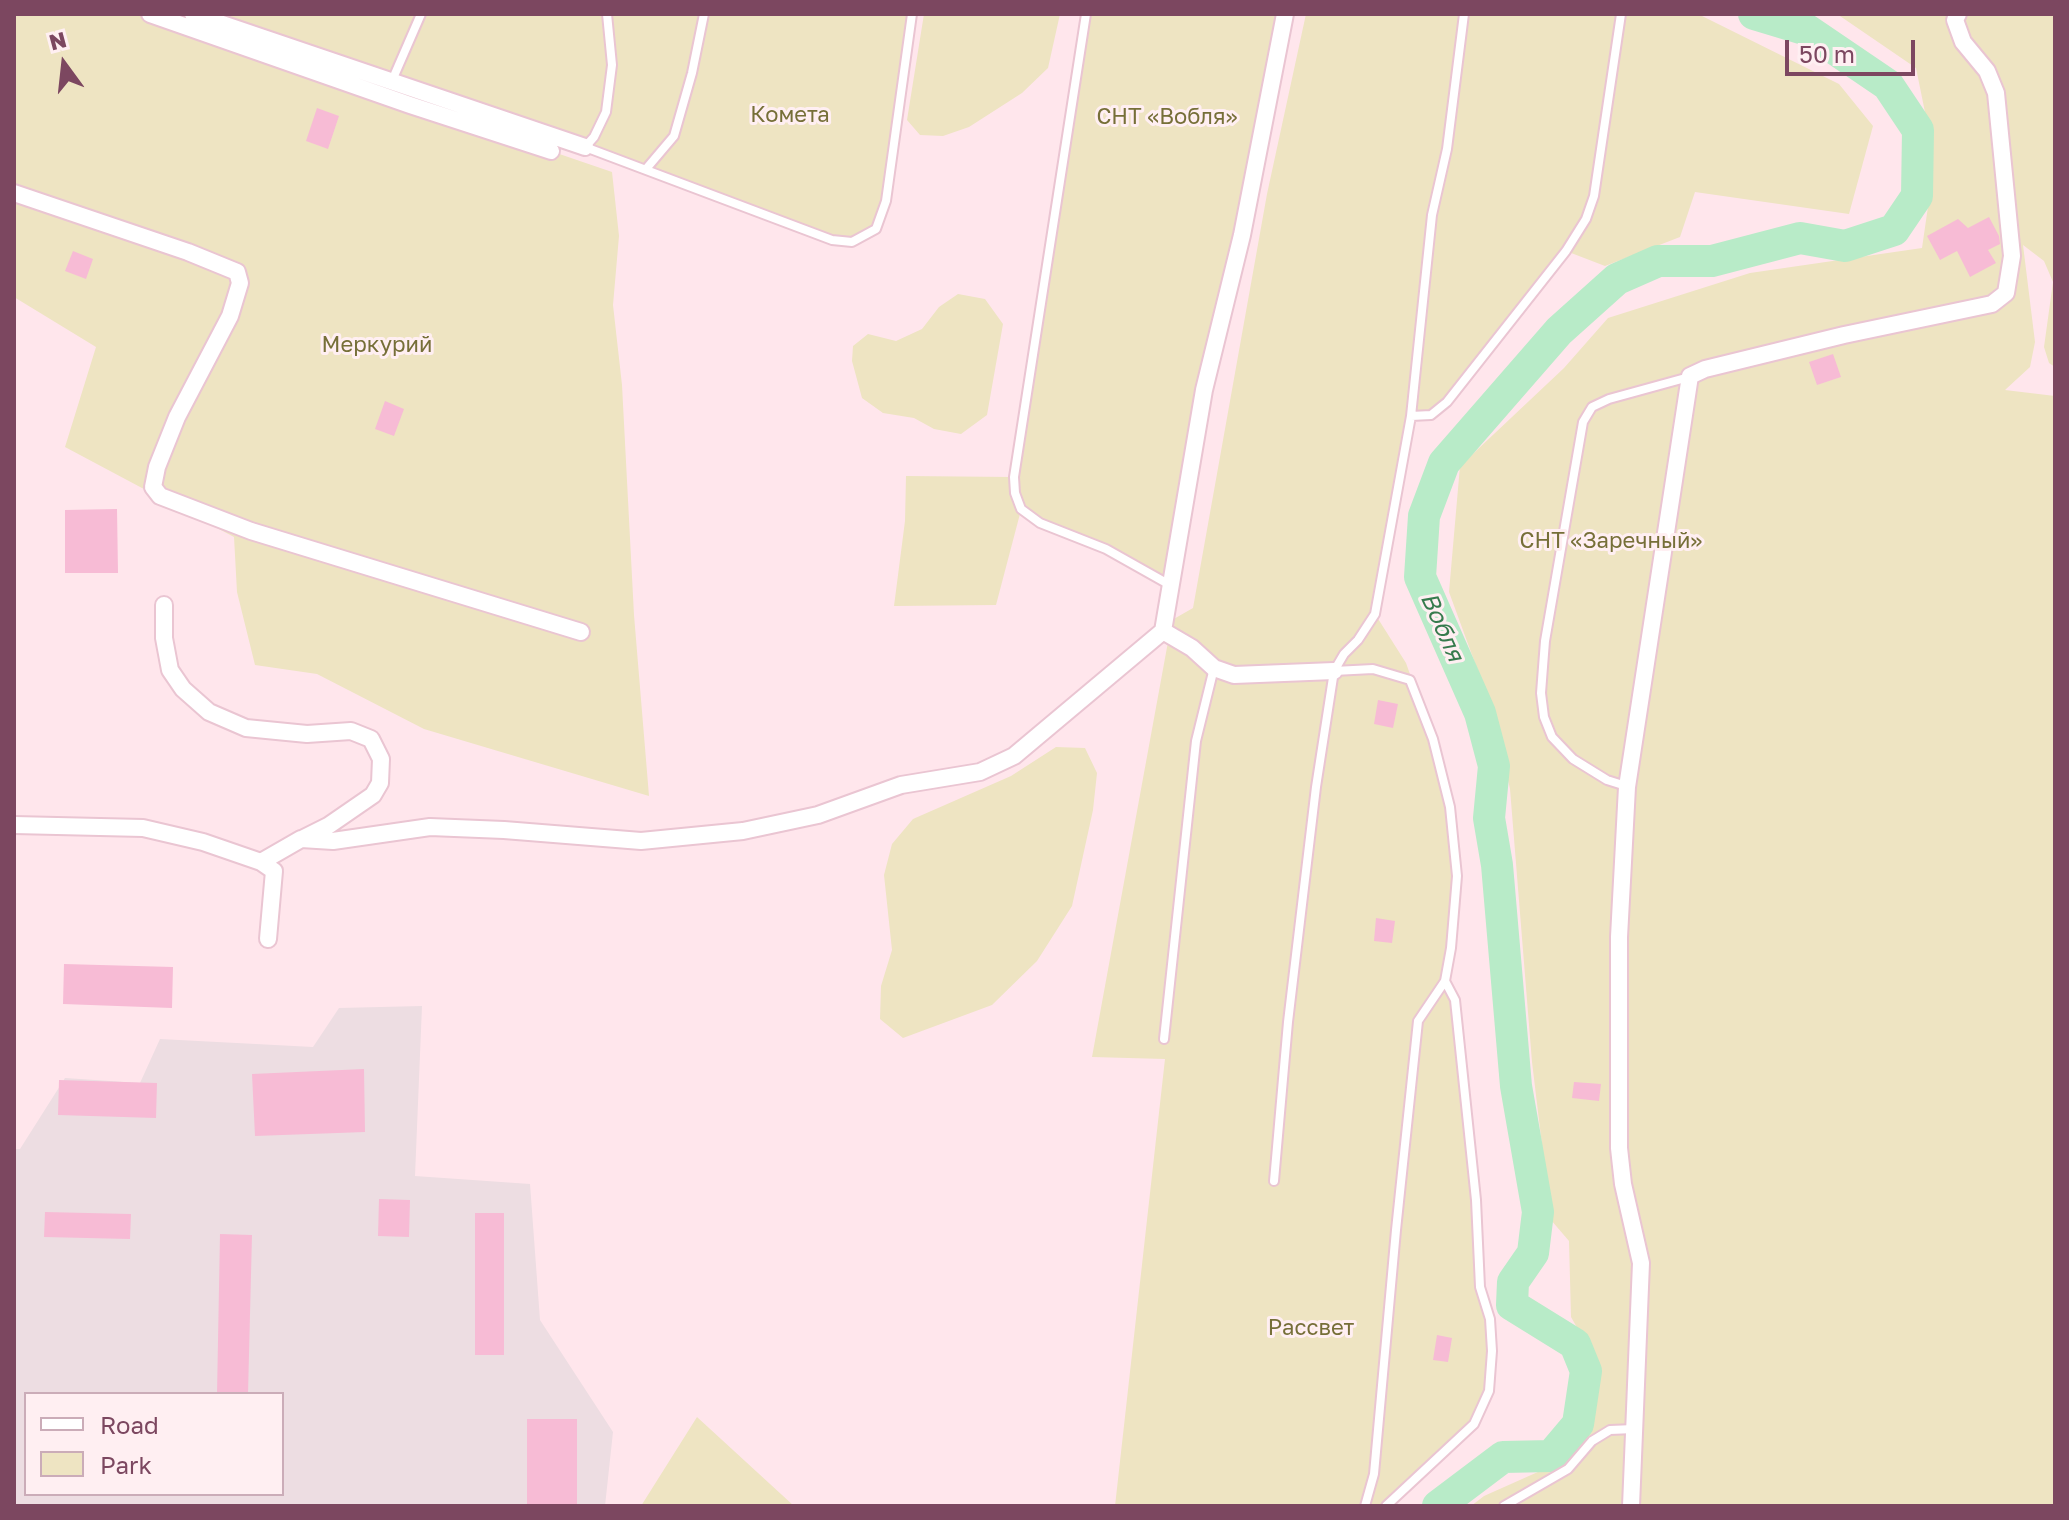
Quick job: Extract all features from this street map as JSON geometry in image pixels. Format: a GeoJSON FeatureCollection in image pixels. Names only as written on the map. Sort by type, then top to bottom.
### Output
{"type":"FeatureCollection","features":[{"type":"Feature","properties":{"kind":"street"},"geometry":{"type":"LineString","coordinates":[[150,14],[551,151]]}},
{"type":"Feature","properties":{"kind":"street"},"geometry":{"type":"LineString","coordinates":[[193,14],[216,18],[391,83],[585,147]]}},
{"type":"Feature","properties":{"kind":"street"},"geometry":{"type":"LineString","coordinates":[[301,839],[333,841],[430,827],[641,841],[743,831],[818,815],[901,785],[980,772],[1014,756],[1163,631],[1204,390],[1242,235],[1285,14]]}},
{"type":"Feature","properties":{"kind":"street"},"geometry":{"type":"LineString","coordinates":[[1631,1506],[1641,1263],[1623,1184],[1619,1148],[1619,937],[1627,787],[1690,376],[1705,369],[1844,335],[1992,304],[2006,293],[2012,256],[1996,93],[1987,71],[1963,42],[1955,20],[1958,14]]}},
{"type":"Feature","properties":{"kind":"street"},"geometry":{"type":"LineString","coordinates":[[14,193],[188,252],[237,272],[240,283],[230,316],[177,417],[157,467],[153,487],[160,496],[251,531],[581,632]]}},
{"type":"Feature","properties":{"kind":"street"},"geometry":{"type":"LineString","coordinates":[[164,605],[164,638],[170,670],[183,689],[209,712],[246,728],[307,734],[351,731],[371,739],[381,759],[380,783],[373,795],[328,826],[261,862]]}},
{"type":"Feature","properties":{"kind":"street"},"geometry":{"type":"LineString","coordinates":[[1163,631],[1192,648],[1214,668],[1234,675],[1334,671]]}},
{"type":"Feature","properties":{"kind":"street"},"geometry":{"type":"LineString","coordinates":[[14,825],[143,828],[203,842],[261,862],[274,871],[268,939]]}},
{"type":"Feature","properties":{"kind":"lane"},"geometry":{"type":"LineString","coordinates":[[391,83],[421,14]]}},
{"type":"Feature","properties":{"kind":"lane"},"geometry":{"type":"LineString","coordinates":[[607,14],[612,65],[606,112],[594,137],[585,147],[832,240],[852,242],[876,229],[886,201],[912,14]]}},
{"type":"Feature","properties":{"kind":"lane"},"geometry":{"type":"LineString","coordinates":[[646,169],[674,136],[692,73],[704,14]]}},
{"type":"Feature","properties":{"kind":"lane"},"geometry":{"type":"LineString","coordinates":[[1086,14],[1014,477],[1015,493],[1021,509],[1040,523],[1106,549],[1171,585]]}},
{"type":"Feature","properties":{"kind":"lane"},"geometry":{"type":"LineString","coordinates":[[1274,1181],[1288,1022],[1316,787],[1334,671],[1375,614],[1411,416],[1432,215],[1447,149],[1464,14]]}},
{"type":"Feature","properties":{"kind":"lane"},"geometry":{"type":"LineString","coordinates":[[1411,416],[1431,415],[1447,402],[1566,251],[1586,219],[1594,196],[1621,14]]}},
{"type":"Feature","properties":{"kind":"lane"},"geometry":{"type":"LineString","coordinates":[[1627,787],[1607,780],[1573,759],[1552,737],[1544,717],[1541,693],[1545,641],[1583,422],[1592,407],[1609,399],[1690,376]]}},
{"type":"Feature","properties":{"kind":"lane"},"geometry":{"type":"LineString","coordinates":[[1164,1039],[1196,741],[1214,668]]}},
{"type":"Feature","properties":{"kind":"lane"},"geometry":{"type":"LineString","coordinates":[[1334,671],[1373,669],[1410,680],[1433,739],[1450,807],[1457,876],[1445,981],[1418,1021],[1374,1474],[1365,1506]]}},
{"type":"Feature","properties":{"kind":"lane"},"geometry":{"type":"LineString","coordinates":[[1386,1506],[1474,1424],[1489,1391],[1492,1351],[1490,1319],[1480,1287],[1476,1200],[1455,1000],[1445,981]]}},
{"type":"Feature","properties":{"kind":"lane"},"geometry":{"type":"LineString","coordinates":[[1504,1506],[1568,1469],[1592,1441],[1610,1430],[1634,1429]]}},
{"type":"Feature","properties":{"kind":"shaded area"},"geometry":{"type":"Polygon","coordinates":[[[422,1006],[415,1176],[530,1184],[540,1320],[613,1432],[605,1506],[14,1506],[14,1149],[20,1149],[65,1078],[140,1083],[160,1039],[313,1047],[339,1008],[422,1006]]]}},
{"type":"Feature","properties":{"kind":"green space","name":"Меркурий"},"geometry":{"type":"Polygon","coordinates":[[[14,14],[150,14],[612,172],[619,236],[613,305],[622,385],[634,615],[649,796],[424,729],[317,674],[255,665],[237,592],[234,537],[65,447],[96,347],[14,297],[14,14]]]}},
{"type":"Feature","properties":{"kind":"green space","name":"Комета"},"geometry":{"type":"Polygon","coordinates":[[[193,14],[912,14],[886,201],[876,229],[852,242],[832,240],[620,159],[193,14]]]}},
{"type":"Feature","properties":{"kind":"green space"},"geometry":{"type":"Polygon","coordinates":[[[924,14],[1060,14],[1048,68],[1022,93],[969,127],[943,136],[920,135],[907,120],[924,14]]]}},
{"type":"Feature","properties":{"kind":"green space","name":"СНТ «Вобля»"},"geometry":{"type":"Polygon","coordinates":[[[1086,14],[1285,14],[1171,585],[1021,510],[996,605],[894,606],[905,521],[906,476],[1013,477],[1086,14]]]}},
{"type":"Feature","properties":{"kind":"green space","name":"Рассвет"},"geometry":{"type":"Polygon","coordinates":[[[1306,14],[1698,14],[1839,84],[1873,126],[1849,214],[1695,192],[1680,237],[1605,266],[1566,251],[1447,402],[1431,415],[1411,416],[1375,614],[1406,663],[1433,739],[1450,807],[1457,876],[1445,981],[1455,1000],[1480,1287],[1490,1319],[1489,1391],[1474,1424],[1386,1506],[1115,1506],[1165,1059],[1092,1057],[1172,620],[1193,608],[1267,194],[1306,14]]]}},
{"type":"Feature","properties":{"kind":"green space","name":"СНТ «Заречный»"},"geometry":{"type":"Polygon","coordinates":[[[1837,14],[2055,14],[2055,367],[2049,363],[2044,347],[2053,282],[2044,261],[2023,245],[2035,342],[2030,367],[2005,390],[2055,396],[2055,1506],[1471,1506],[1484,1496],[1567,1459],[1587,1425],[1592,1354],[1571,1317],[1569,1241],[1551,1220],[1532,1062],[1510,789],[1494,715],[1449,592],[1460,466],[1564,368],[1608,318],[1750,273],[1922,248],[1931,186],[1927,122],[1916,68],[1837,14]]]}},
{"type":"Feature","properties":{"kind":"green space"},"geometry":{"type":"Polygon","coordinates":[[[958,294],[985,299],[1003,324],[987,415],[961,434],[934,429],[914,418],[883,413],[862,398],[852,361],[853,346],[868,334],[896,341],[922,329],[939,307],[958,294]]]}},
{"type":"Feature","properties":{"kind":"green space"},"geometry":{"type":"Polygon","coordinates":[[[1056,747],[1085,748],[1097,773],[1093,810],[1072,906],[1037,961],[992,1005],[903,1038],[880,1019],[881,986],[892,950],[884,875],[892,844],[913,819],[1011,776],[1056,747]]]}},
{"type":"Feature","properties":{"kind":"green space"},"geometry":{"type":"Polygon","coordinates":[[[697,1417],[794,1506],[641,1506],[697,1417]]]}},
{"type":"Feature","properties":{"kind":"building"},"geometry":{"type":"Polygon","coordinates":[[[317,108],[339,116],[328,149],[306,141],[317,108]]]}},
{"type":"Feature","properties":{"kind":"building"},"geometry":{"type":"Polygon","coordinates":[[[1989,217],[1999,236],[2000,244],[1988,250],[1996,263],[1970,277],[1957,251],[1940,260],[1927,236],[1958,219],[1968,228],[1989,217]]]}},
{"type":"Feature","properties":{"kind":"building"},"geometry":{"type":"Polygon","coordinates":[[[73,251],[93,259],[86,279],[65,271],[73,251]]]}},
{"type":"Feature","properties":{"kind":"building"},"geometry":{"type":"Polygon","coordinates":[[[1833,354],[1841,377],[1817,385],[1809,362],[1833,354]]]}},
{"type":"Feature","properties":{"kind":"building"},"geometry":{"type":"Polygon","coordinates":[[[385,401],[404,409],[394,436],[375,429],[385,401]]]}},
{"type":"Feature","properties":{"kind":"building"},"geometry":{"type":"Polygon","coordinates":[[[117,509],[118,573],[65,573],[65,510],[117,509]]]}},
{"type":"Feature","properties":{"kind":"building"},"geometry":{"type":"Polygon","coordinates":[[[1378,700],[1398,704],[1393,728],[1374,724],[1378,700]]]}},
{"type":"Feature","properties":{"kind":"building"},"geometry":{"type":"Polygon","coordinates":[[[1376,918],[1395,921],[1392,943],[1374,941],[1376,918]]]}},
{"type":"Feature","properties":{"kind":"building"},"geometry":{"type":"Polygon","coordinates":[[[64,964],[173,967],[172,1008],[63,1004],[64,964]]]}},
{"type":"Feature","properties":{"kind":"building"},"geometry":{"type":"Polygon","coordinates":[[[364,1069],[365,1132],[255,1136],[252,1074],[364,1069]]]}},
{"type":"Feature","properties":{"kind":"building"},"geometry":{"type":"Polygon","coordinates":[[[59,1080],[157,1083],[156,1118],[58,1115],[59,1080]]]}},
{"type":"Feature","properties":{"kind":"building"},"geometry":{"type":"Polygon","coordinates":[[[1574,1082],[1601,1084],[1599,1101],[1572,1098],[1574,1082]]]}},
{"type":"Feature","properties":{"kind":"building"},"geometry":{"type":"Polygon","coordinates":[[[379,1199],[410,1200],[409,1237],[378,1236],[379,1199]]]}},
{"type":"Feature","properties":{"kind":"building"},"geometry":{"type":"Polygon","coordinates":[[[45,1212],[131,1214],[130,1239],[44,1237],[45,1212]]]}},
{"type":"Feature","properties":{"kind":"building"},"geometry":{"type":"Polygon","coordinates":[[[475,1213],[504,1213],[504,1355],[475,1355],[475,1213]]]}},
{"type":"Feature","properties":{"kind":"building"},"geometry":{"type":"Polygon","coordinates":[[[220,1234],[252,1235],[248,1392],[217,1392],[220,1234]]]}},
{"type":"Feature","properties":{"kind":"building"},"geometry":{"type":"Polygon","coordinates":[[[1437,1335],[1452,1338],[1448,1362],[1433,1360],[1437,1335]]]}},
{"type":"Feature","properties":{"kind":"building"},"geometry":{"type":"Polygon","coordinates":[[[527,1419],[577,1419],[577,1506],[527,1506],[527,1419]]]}},
{"type":"Feature","properties":{"kind":"waterway","name":"Вобля"},"geometry":{"type":"LineString","coordinates":[[1438,1506],[1503,1457],[1551,1456],[1578,1424],[1586,1371],[1575,1344],[1512,1305],[1513,1282],[1533,1253],[1538,1212],[1516,1086],[1497,865],[1489,818],[1494,766],[1480,713],[1420,577],[1424,516],[1444,463],[1559,331],[1617,279],[1658,261],[1712,261],[1800,238],[1845,246],[1894,230],[1917,196],[1918,130],[1888,85],[1807,30],[1754,14]]}}]}
